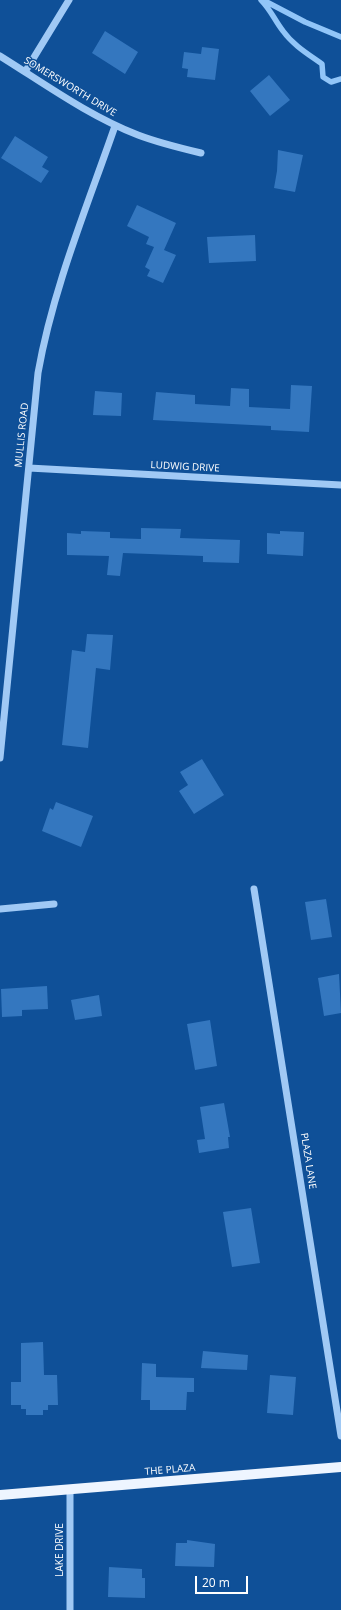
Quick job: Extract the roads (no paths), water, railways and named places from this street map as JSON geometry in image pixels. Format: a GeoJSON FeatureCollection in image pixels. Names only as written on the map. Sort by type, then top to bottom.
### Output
{"type":"FeatureCollection","features":[{"type":"Feature","properties":{"kind":"main road","name":"THE PLAZA"},"geometry":{"type":"LineString","coordinates":[[0,1495],[341,1467]]}},
{"type":"Feature","properties":{"kind":"street"},"geometry":{"type":"LineString","coordinates":[[24,72],[69,0]]}},
{"type":"Feature","properties":{"kind":"street","name":"SOMERSWORTH DRIVE"},"geometry":{"type":"LineString","coordinates":[[0,56],[93,115],[115,126],[159,143],[200,153]]}},
{"type":"Feature","properties":{"kind":"street","name":"MULLIS ROAD"},"geometry":{"type":"LineString","coordinates":[[0,758],[38,373],[54,303],[115,126]]}},
{"type":"Feature","properties":{"kind":"street","name":"LUDWIG DRIVE"},"geometry":{"type":"LineString","coordinates":[[29,468],[341,485]]}},
{"type":"Feature","properties":{"kind":"street","name":"PLAZA LANE"},"geometry":{"type":"LineString","coordinates":[[254,889],[341,1436]]}},
{"type":"Feature","properties":{"kind":"street"},"geometry":{"type":"LineString","coordinates":[[0,909],[54,904]]}},
{"type":"Feature","properties":{"kind":"street","name":"LAKE DRIVE"},"geometry":{"type":"LineString","coordinates":[[70,1490],[70,1610]]}},
{"type":"Feature","properties":{"kind":"waterway"},"geometry":{"type":"LineString","coordinates":[[261,0],[291,41],[322,64],[323,77],[331,82],[341,79]]}},
{"type":"Feature","properties":{"kind":"waterway"},"geometry":{"type":"LineString","coordinates":[[265,1],[305,22],[341,37]]}}]}
